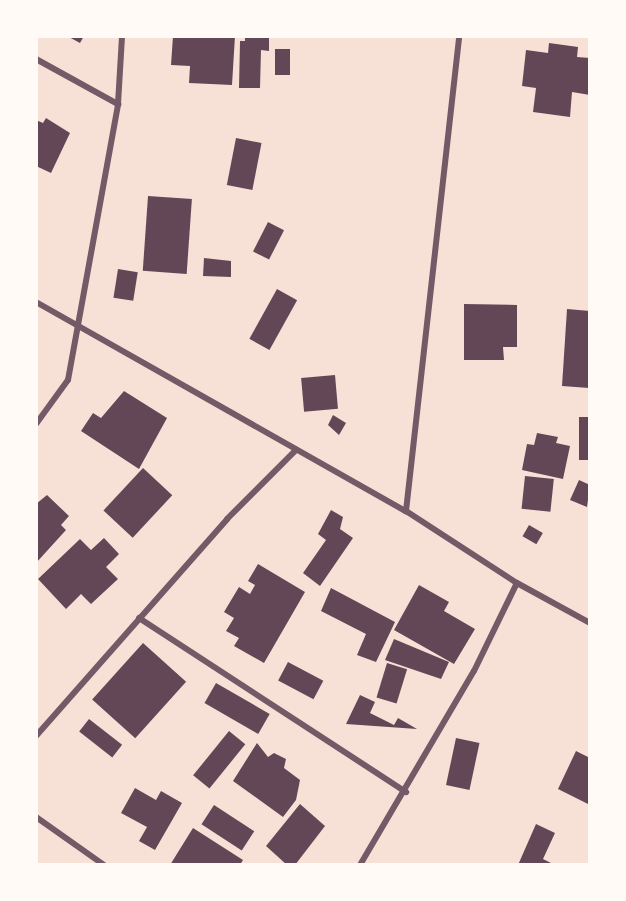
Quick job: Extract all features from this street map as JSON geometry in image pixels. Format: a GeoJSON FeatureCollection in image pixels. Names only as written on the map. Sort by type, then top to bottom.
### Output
{"type":"FeatureCollection","features":[{"type":"Feature","properties":{"kind":"street"},"geometry":{"type":"LineString","coordinates":[[36,424],[68,380],[118,104],[122,36]]}},
{"type":"Feature","properties":{"kind":"street"},"geometry":{"type":"LineString","coordinates":[[406,511],[459,36]]}},
{"type":"Feature","properties":{"kind":"street"},"geometry":{"type":"LineString","coordinates":[[36,59],[118,104]]}},
{"type":"Feature","properties":{"kind":"street"},"geometry":{"type":"LineString","coordinates":[[36,302],[406,511],[517,583],[590,623]]}},
{"type":"Feature","properties":{"kind":"street"},"geometry":{"type":"LineString","coordinates":[[36,736],[227,519],[296,450]]}},
{"type":"Feature","properties":{"kind":"street"},"geometry":{"type":"LineString","coordinates":[[360,865],[406,792],[474,671],[517,583]]}},
{"type":"Feature","properties":{"kind":"street"},"geometry":{"type":"LineString","coordinates":[[139,618],[406,792]]}},
{"type":"Feature","properties":{"kind":"street"},"geometry":{"type":"LineString","coordinates":[[36,817],[104,865]]}},
{"type":"Feature","properties":{"kind":"building"},"geometry":{"type":"Polygon","coordinates":[[[67,36],[84,36],[80,43],[67,36]]]}},
{"type":"Feature","properties":{"kind":"building"},"geometry":{"type":"Polygon","coordinates":[[[173,36],[235,36],[232,85],[189,83],[190,66],[171,65],[173,36]]]}},
{"type":"Feature","properties":{"kind":"building"},"geometry":{"type":"Polygon","coordinates":[[[245,36],[269,36],[269,51],[261,50],[260,88],[239,88],[240,41],[245,41],[245,36]]]}},
{"type":"Feature","properties":{"kind":"building"},"geometry":{"type":"Polygon","coordinates":[[[549,43],[578,47],[577,57],[590,58],[590,95],[572,92],[570,117],[533,112],[536,88],[522,86],[526,50],[548,53],[549,43]]]}},
{"type":"Feature","properties":{"kind":"building"},"geometry":{"type":"Polygon","coordinates":[[[275,49],[290,49],[290,75],[275,75],[275,49]]]}},
{"type":"Feature","properties":{"kind":"building"},"geometry":{"type":"Polygon","coordinates":[[[46,118],[70,133],[51,173],[36,166],[36,120],[43,123],[46,118]]]}},
{"type":"Feature","properties":{"kind":"building"},"geometry":{"type":"Polygon","coordinates":[[[236,138],[262,143],[252,190],[227,185],[236,138]]]}},
{"type":"Feature","properties":{"kind":"building"},"geometry":{"type":"Polygon","coordinates":[[[148,196],[192,199],[187,274],[143,271],[148,196]]]}},
{"type":"Feature","properties":{"kind":"building"},"geometry":{"type":"Polygon","coordinates":[[[268,222],[284,230],[269,260],[253,251],[268,222]]]}},
{"type":"Feature","properties":{"kind":"building"},"geometry":{"type":"Polygon","coordinates":[[[204,258],[231,261],[231,277],[203,276],[204,258]]]}},
{"type":"Feature","properties":{"kind":"building"},"geometry":{"type":"Polygon","coordinates":[[[118,269],[138,272],[133,301],[113,298],[118,269]]]}},
{"type":"Feature","properties":{"kind":"building"},"geometry":{"type":"Polygon","coordinates":[[[277,289],[297,300],[269,350],[249,339],[277,289]]]}},
{"type":"Feature","properties":{"kind":"building"},"geometry":{"type":"Polygon","coordinates":[[[464,304],[517,305],[517,347],[503,347],[504,360],[464,360],[464,304]]]}},
{"type":"Feature","properties":{"kind":"building"},"geometry":{"type":"Polygon","coordinates":[[[567,309],[590,311],[589,388],[562,386],[567,309]]]}},
{"type":"Feature","properties":{"kind":"building"},"geometry":{"type":"Polygon","coordinates":[[[335,375],[338,409],[304,412],[301,378],[335,375]]]}},
{"type":"Feature","properties":{"kind":"building"},"geometry":{"type":"Polygon","coordinates":[[[124,391],[167,418],[139,469],[81,431],[93,413],[101,418],[124,391]]]}},
{"type":"Feature","properties":{"kind":"building"},"geometry":{"type":"Polygon","coordinates":[[[333,415],[346,423],[339,435],[328,425],[333,415]]]}},
{"type":"Feature","properties":{"kind":"building"},"geometry":{"type":"Polygon","coordinates":[[[579,417],[590,417],[590,460],[579,460],[579,417]]]}},
{"type":"Feature","properties":{"kind":"building"},"geometry":{"type":"Polygon","coordinates":[[[537,433],[558,437],[556,443],[570,446],[563,479],[522,470],[527,444],[534,445],[537,433]]]}},
{"type":"Feature","properties":{"kind":"building"},"geometry":{"type":"Polygon","coordinates":[[[143,468],[172,495],[133,538],[103,510],[143,468]]]}},
{"type":"Feature","properties":{"kind":"building"},"geometry":{"type":"Polygon","coordinates":[[[525,476],[554,479],[550,512],[522,509],[525,476]]]}},
{"type":"Feature","properties":{"kind":"building"},"geometry":{"type":"Polygon","coordinates":[[[579,480],[590,485],[587,507],[570,500],[579,480]]]}},
{"type":"Feature","properties":{"kind":"building"},"geometry":{"type":"Polygon","coordinates":[[[47,495],[69,516],[61,525],[66,530],[36,563],[36,504],[47,495]]]}},
{"type":"Feature","properties":{"kind":"building"},"geometry":{"type":"Polygon","coordinates":[[[331,510],[343,517],[340,529],[353,538],[320,586],[303,573],[326,540],[318,534],[331,510]]]}},
{"type":"Feature","properties":{"kind":"building"},"geometry":{"type":"Polygon","coordinates":[[[529,525],[543,533],[536,544],[522,536],[529,525]]]}},
{"type":"Feature","properties":{"kind":"building"},"geometry":{"type":"Polygon","coordinates":[[[104,538],[119,554],[106,567],[118,579],[91,604],[81,594],[66,609],[38,579],[80,539],[91,550],[104,538]]]}},
{"type":"Feature","properties":{"kind":"building"},"geometry":{"type":"Polygon","coordinates":[[[258,564],[305,592],[264,663],[234,646],[239,638],[226,631],[234,618],[224,612],[239,587],[250,594],[255,585],[248,581],[258,564]]]}},
{"type":"Feature","properties":{"kind":"building"},"geometry":{"type":"Polygon","coordinates":[[[419,585],[449,602],[444,611],[475,629],[454,664],[394,630],[419,585]]]}},
{"type":"Feature","properties":{"kind":"building"},"geometry":{"type":"Polygon","coordinates":[[[331,588],[395,622],[376,662],[357,655],[366,634],[321,611],[331,588]]]}},
{"type":"Feature","properties":{"kind":"building"},"geometry":{"type":"Polygon","coordinates":[[[394,639],[449,662],[441,679],[385,660],[394,639]]]}},
{"type":"Feature","properties":{"kind":"building"},"geometry":{"type":"Polygon","coordinates":[[[143,643],[186,682],[135,738],[92,699],[143,643]]]}},
{"type":"Feature","properties":{"kind":"building"},"geometry":{"type":"Polygon","coordinates":[[[288,662],[323,681],[313,699],[278,681],[288,662]]]}},
{"type":"Feature","properties":{"kind":"building"},"geometry":{"type":"Polygon","coordinates":[[[387,663],[407,669],[397,704],[376,697],[387,663]]]}},
{"type":"Feature","properties":{"kind":"building"},"geometry":{"type":"Polygon","coordinates":[[[216,683],[270,714],[258,734],[204,703],[216,683]]]}},
{"type":"Feature","properties":{"kind":"building"},"geometry":{"type":"Polygon","coordinates":[[[360,695],[375,702],[370,713],[394,725],[398,718],[417,729],[346,724],[360,695]]]}},
{"type":"Feature","properties":{"kind":"building"},"geometry":{"type":"Polygon","coordinates":[[[89,719],[122,745],[112,757],[79,732],[89,719]]]}},
{"type":"Feature","properties":{"kind":"building"},"geometry":{"type":"Polygon","coordinates":[[[229,731],[245,744],[209,789],[193,775],[229,731]]]}},
{"type":"Feature","properties":{"kind":"building"},"geometry":{"type":"Polygon","coordinates":[[[456,738],[479,743],[469,790],[446,785],[456,738]]]}},
{"type":"Feature","properties":{"kind":"building"},"geometry":{"type":"Polygon","coordinates":[[[257,743],[268,757],[274,753],[286,759],[284,768],[300,780],[296,800],[283,817],[233,781],[257,743]]]}},
{"type":"Feature","properties":{"kind":"building"},"geometry":{"type":"Polygon","coordinates":[[[576,751],[590,758],[588,804],[558,789],[576,751]]]}},
{"type":"Feature","properties":{"kind":"building"},"geometry":{"type":"Polygon","coordinates":[[[135,788],[156,800],[161,791],[182,803],[155,850],[139,841],[147,827],[121,813],[135,788]]]}},
{"type":"Feature","properties":{"kind":"building"},"geometry":{"type":"Polygon","coordinates":[[[300,804],[325,826],[295,865],[287,865],[266,846],[300,804]]]}},
{"type":"Feature","properties":{"kind":"building"},"geometry":{"type":"Polygon","coordinates":[[[214,805],[254,831],[242,850],[201,824],[214,805]]]}},
{"type":"Feature","properties":{"kind":"building"},"geometry":{"type":"Polygon","coordinates":[[[536,824],[555,833],[543,859],[551,863],[518,865],[536,824]]]}},
{"type":"Feature","properties":{"kind":"building"},"geometry":{"type":"Polygon","coordinates":[[[193,828],[243,860],[240,865],[170,865],[193,828]]]}}]}
